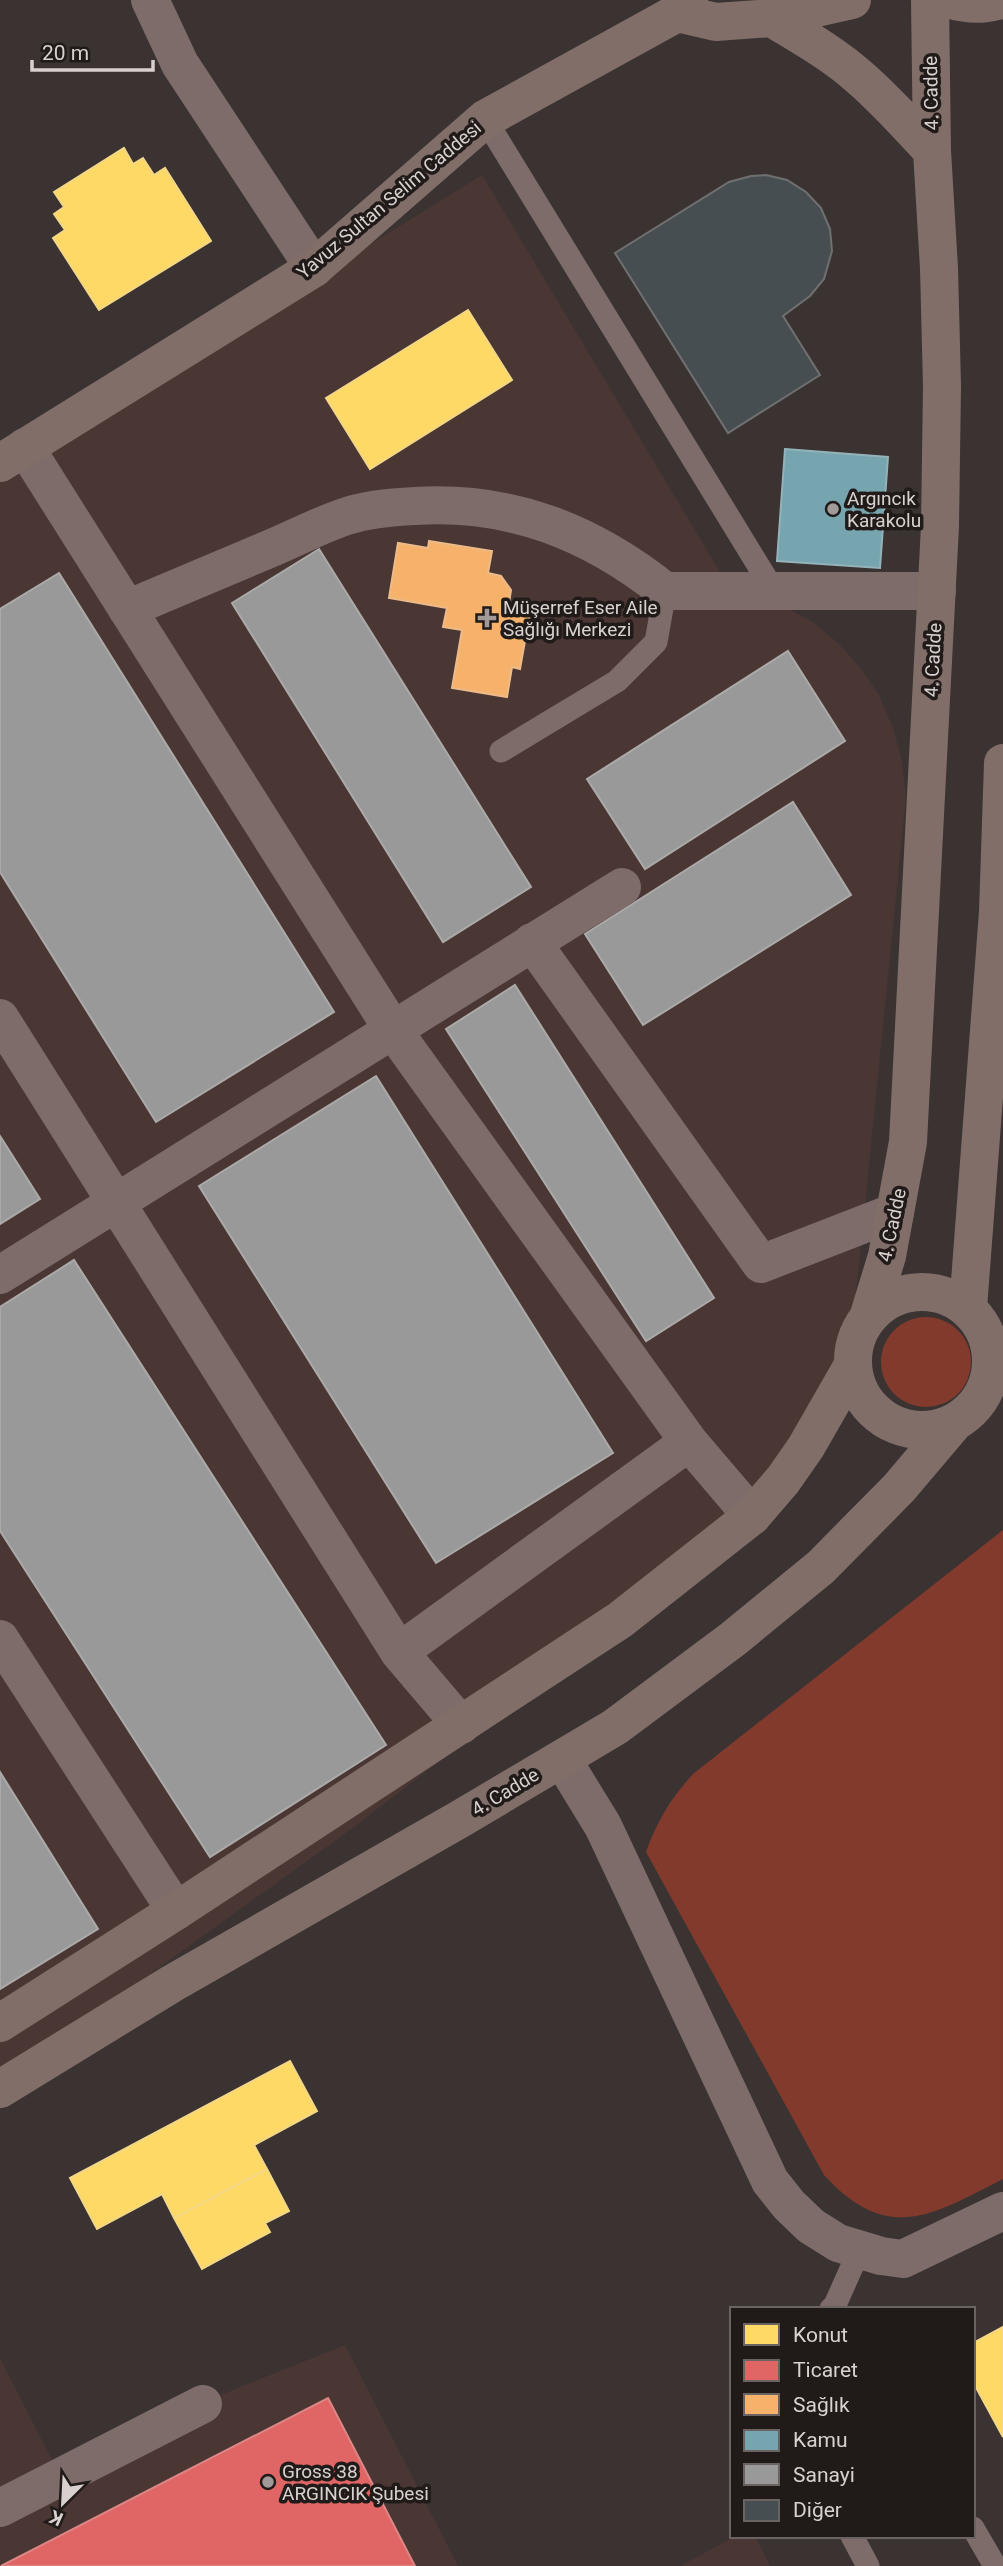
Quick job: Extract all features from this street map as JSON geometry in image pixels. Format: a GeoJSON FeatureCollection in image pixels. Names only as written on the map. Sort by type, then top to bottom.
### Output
{"type":"FeatureCollection","features":[{"type":"Feature","properties":{"kind":"main road"},"geometry":{"type":"LineString","coordinates":[[683,6],[716,22],[772,18],[852,0]]}},
{"type":"Feature","properties":{"kind":"main road","name":"4. Cadde"},"geometry":{"type":"LineString","coordinates":[[869,1315],[887,1256],[908,1142],[937,591],[942,386],[932,151],[930,0]]}},
{"type":"Feature","properties":{"kind":"main road"},"geometry":{"type":"LineString","coordinates":[[951,0],[968,4],[988,4],[1001,0]]}},
{"type":"Feature","properties":{"kind":"main road","name":"Yavuz Sultan Selim Caddesi"},"geometry":{"type":"LineString","coordinates":[[12,455],[314,268],[485,119],[683,6]]}},
{"type":"Feature","properties":{"kind":"main road"},"geometry":{"type":"LineString","coordinates":[[772,18],[815,44],[856,75],[896,111],[932,151]]}},
{"type":"Feature","properties":{"kind":"main road"},"geometry":{"type":"LineString","coordinates":[[968,1308],[998,912],[1003,763]]}},
{"type":"Feature","properties":{"kind":"main road"},"geometry":{"type":"LineString","coordinates":[[917,1291],[944,1295],[968,1308],[985,1330],[992,1356],[995,1386],[954,1423],[927,1430],[900,1427],[877,1413],[860,1392],[853,1365],[856,1339],[869,1315],[891,1298],[917,1291]]}},
{"type":"Feature","properties":{"kind":"main road"},"geometry":{"type":"LineString","coordinates":[[0,2023],[620,1620],[752,1516],[783,1480],[806,1447],[853,1365]]}},
{"type":"Feature","properties":{"kind":"main road","name":"4. Cadde"},"geometry":{"type":"LineString","coordinates":[[0,2089],[173,1983],[615,1727],[675,1684],[821,1567],[899,1488],[954,1423]]}},
{"type":"Feature","properties":{"kind":"street"},"geometry":{"type":"LineString","coordinates":[[150,0],[180,64],[314,268]]}},
{"type":"Feature","properties":{"kind":"street"},"geometry":{"type":"LineString","coordinates":[[12,455],[127,609],[393,1030],[689,1442],[752,1516]]}},
{"type":"Feature","properties":{"kind":"street"},"geometry":{"type":"LineString","coordinates":[[127,609],[348,515],[391,507],[434,505],[477,507],[519,515],[559,527],[597,544],[633,565],[665,591],[937,591]]}},
{"type":"Feature","properties":{"kind":"street"},"geometry":{"type":"LineString","coordinates":[[0,1275],[622,887]]}},
{"type":"Feature","properties":{"kind":"street"},"geometry":{"type":"LineString","coordinates":[[532,942],[761,1264],[895,1212]]}},
{"type":"Feature","properties":{"kind":"street"},"geometry":{"type":"LineString","coordinates":[[0,1018],[399,1652],[461,1725]]}},
{"type":"Feature","properties":{"kind":"street"},"geometry":{"type":"LineString","coordinates":[[399,1652],[689,1442]]}},
{"type":"Feature","properties":{"kind":"street"},"geometry":{"type":"LineString","coordinates":[[0,1639],[176,1911]]}},
{"type":"Feature","properties":{"kind":"street"},"geometry":{"type":"LineString","coordinates":[[562,1759],[603,1826],[770,2181],[789,2205],[811,2226],[838,2243],[904,2259],[1003,2211]]}},
{"type":"Feature","properties":{"kind":"street"},"geometry":{"type":"LineString","coordinates":[[0,2508],[203,2403]]}},
{"type":"Feature","properties":{"kind":"lane"},"geometry":{"type":"LineString","coordinates":[[485,119],[774,591]]}},
{"type":"Feature","properties":{"kind":"lane"},"geometry":{"type":"LineString","coordinates":[[501,751],[617,681],[656,642],[665,591]]}},
{"type":"Feature","properties":{"kind":"lane"},"geometry":{"type":"LineString","coordinates":[[835,2307],[859,2250]]}},
{"type":"Feature","properties":{"kind":"lane"},"geometry":{"type":"LineString","coordinates":[[975,2530],[995,2555]]}},
{"type":"Feature","properties":{"kind":"lane"},"geometry":{"type":"LineString","coordinates":[[853,2538],[868,2566]]}},
{"type":"Feature","properties":{"kind":"shaded area"},"geometry":{"type":"Polygon","coordinates":[[[482,175],[729,587],[787,608],[814,623],[838,643],[859,666],[879,695],[893,728],[902,762],[906,797],[854,1314],[848,1346],[838,1377],[692,1568],[346,1833],[0,2082],[0,474],[482,175]]]}},
{"type":"Feature","properties":{"kind":"shaded area"},"geometry":{"type":"Polygon","coordinates":[[[926,1317],[943,1321],[958,1330],[967,1345],[971,1362],[967,1379],[958,1394],[943,1403],[926,1407],[909,1403],[894,1394],[885,1379],[881,1362],[885,1345],[894,1330],[909,1321],[926,1317]]]}},
{"type":"Feature","properties":{"kind":"shaded area"},"geometry":{"type":"Polygon","coordinates":[[[1003,1530],[1003,2179],[932,2212],[911,2217],[890,2217],[869,2210],[847,2197],[824,2175],[646,1852],[665,1810],[693,1774],[1003,1530]]]}},
{"type":"Feature","properties":{"kind":"shaded area"},"geometry":{"type":"Polygon","coordinates":[[[345,2345],[458,2566],[0,2566],[0,2358],[53,2462],[345,2345]]]}},
{"type":"Feature","properties":{"kind":"shaded area"},"geometry":{"type":"Polygon","coordinates":[[[732,2538],[756,2538],[770,2566],[680,2566],[732,2538]]]}},
{"type":"Feature","properties":{"kind":"building: Konut"},"geometry":{"type":"Polygon","coordinates":[[[124,148],[133,164],[143,158],[154,175],[165,168],[211,241],[99,310],[53,238],[65,230],[54,214],[64,207],[54,192],[124,148]]]}},
{"type":"Feature","properties":{"kind":"building: Konut"},"geometry":{"type":"Polygon","coordinates":[[[468,310],[512,380],[370,469],[326,398],[468,310]]]}},
{"type":"Feature","properties":{"kind":"building: Konut"},"geometry":{"type":"Polygon","coordinates":[[[290,2061],[317,2111],[254,2145],[267,2169],[174,2218],[162,2194],[97,2229],[70,2178],[290,2061]]]}},
{"type":"Feature","properties":{"kind":"building: Konut"},"geometry":{"type":"Polygon","coordinates":[[[267,2169],[289,2211],[265,2223],[270,2232],[202,2269],[174,2218],[267,2169]]]}},
{"type":"Feature","properties":{"kind":"building: Konut"},"geometry":{"type":"Polygon","coordinates":[[[1003,2327],[1003,2437],[975,2386],[975,2342],[1003,2327]]]}},
{"type":"Feature","properties":{"kind":"building: Ticaret","name":"Gross 38 ARGINCIK Şubesi"},"geometry":{"type":"Polygon","coordinates":[[[328,2398],[415,2566],[1,2566],[328,2398]]]}},
{"type":"Feature","properties":{"kind":"building: Sağlık","name":"Müşerref Eser Aile Sağlığı Merkezi"},"geometry":{"type":"Polygon","coordinates":[[[429,541],[492,551],[488,573],[501,576],[511,590],[509,603],[531,607],[520,669],[512,667],[507,697],[452,688],[462,630],[443,627],[447,608],[389,598],[398,543],[428,548],[429,541]]]}},
{"type":"Feature","properties":{"kind":"building: Kamu","name":"Argıncık Karakolu"},"geometry":{"type":"Polygon","coordinates":[[[785,449],[888,457],[880,568],[777,561],[785,449]]]}},
{"type":"Feature","properties":{"kind":"building: Sanayi"},"geometry":{"type":"Polygon","coordinates":[[[319,549],[531,887],[443,942],[232,603],[319,549]]]}},
{"type":"Feature","properties":{"kind":"building: Sanayi"},"geometry":{"type":"Polygon","coordinates":[[[59,573],[334,1012],[156,1122],[0,872],[0,609],[59,573]]]}},
{"type":"Feature","properties":{"kind":"building: Sanayi"},"geometry":{"type":"Polygon","coordinates":[[[788,651],[845,741],[645,869],[587,779],[788,651]]]}},
{"type":"Feature","properties":{"kind":"building: Sanayi"},"geometry":{"type":"Polygon","coordinates":[[[793,802],[851,895],[643,1025],[585,934],[793,802]]]}},
{"type":"Feature","properties":{"kind":"building: Sanayi"},"geometry":{"type":"Polygon","coordinates":[[[515,985],[714,1298],[646,1341],[446,1029],[515,985]]]}},
{"type":"Feature","properties":{"kind":"building: Sanayi"},"geometry":{"type":"Polygon","coordinates":[[[376,1076],[613,1453],[436,1563],[199,1186],[376,1076]]]}},
{"type":"Feature","properties":{"kind":"building: Sanayi"},"geometry":{"type":"Polygon","coordinates":[[[0,1136],[40,1199],[0,1224],[0,1136]]]}},
{"type":"Feature","properties":{"kind":"building: Sanayi"},"geometry":{"type":"Polygon","coordinates":[[[74,1260],[386,1745],[210,1857],[0,1531],[0,1307],[74,1260]]]}},
{"type":"Feature","properties":{"kind":"building: Sanayi"},"geometry":{"type":"Polygon","coordinates":[[[0,1772],[98,1929],[0,1989],[0,1772]]]}},
{"type":"Feature","properties":{"kind":"building: Diğer"},"geometry":{"type":"Polygon","coordinates":[[[766,175],[787,180],[806,192],[821,208],[830,229],[832,251],[824,279],[810,296],[783,316],[820,375],[728,433],[615,253],[729,182],[766,175]]]}},
{"type":"Feature","properties":{"kind":"place","name":"Argıncık Karakolu"},"geometry":{"type":"Point","coordinates":[833,509]}},
{"type":"Feature","properties":{"kind":"place","name":"Müşerref Eser Aile Sağlığı Merkezi"},"geometry":{"type":"Point","coordinates":[487,618]}},
{"type":"Feature","properties":{"kind":"place","name":"Gross 38 ARGINCIK Şubesi"},"geometry":{"type":"Point","coordinates":[268,2482]}}]}
